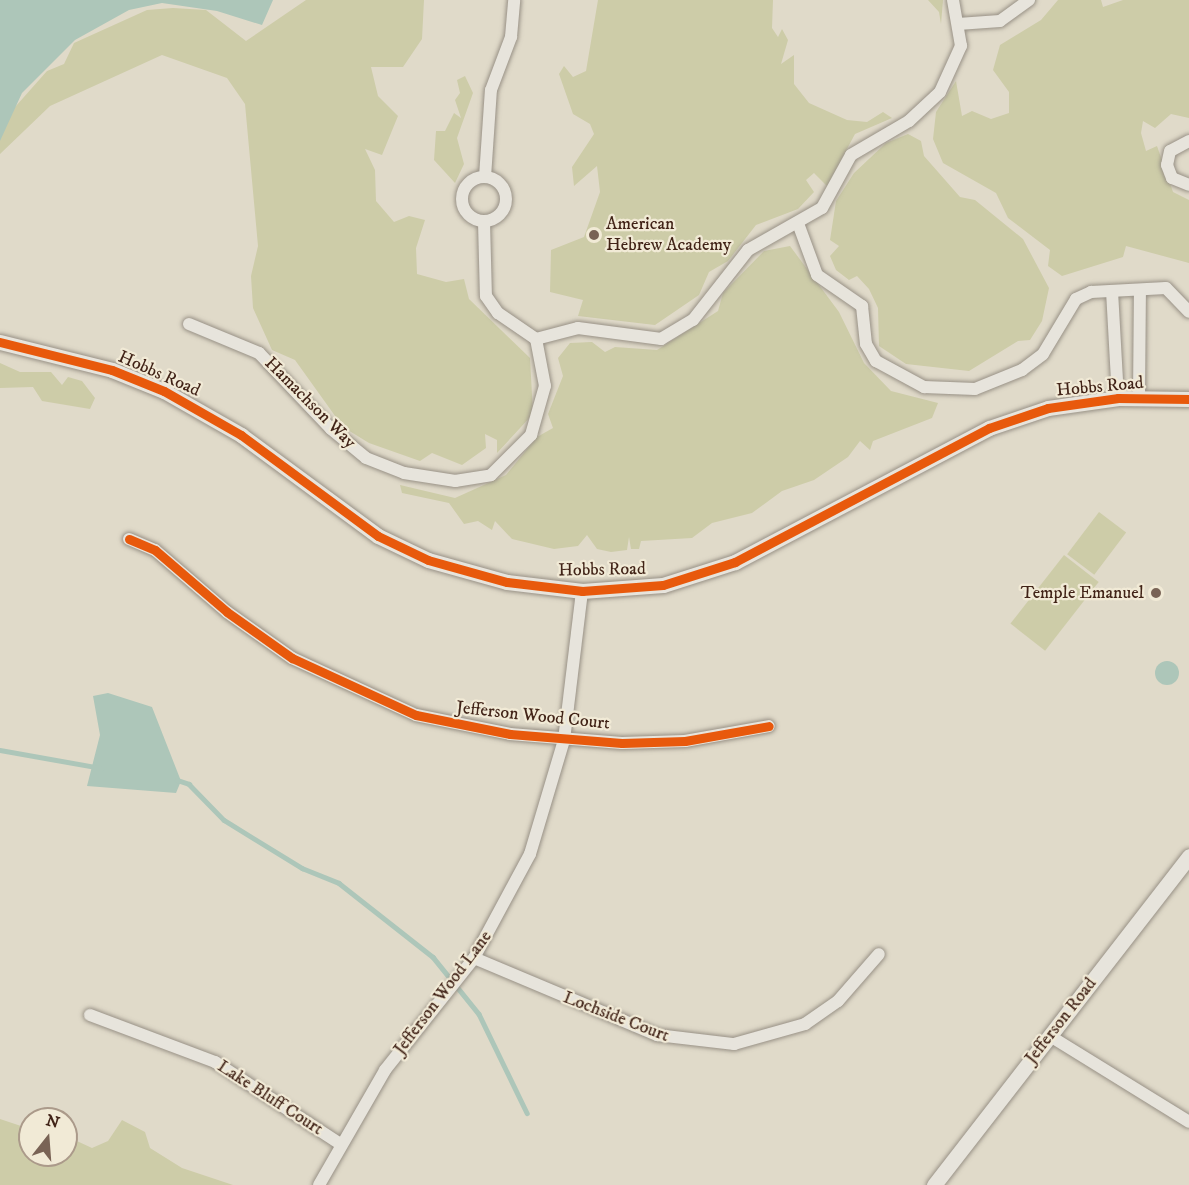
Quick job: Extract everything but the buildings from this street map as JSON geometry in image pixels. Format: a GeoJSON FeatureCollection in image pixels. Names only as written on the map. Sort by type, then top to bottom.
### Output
{"type":"FeatureCollection","features":[{"type":"Feature","properties":{"kind":"street"},"geometry":{"type":"LineString","coordinates":[[485,177],[491,90],[511,37],[514,0]]}},
{"type":"Feature","properties":{"kind":"street"},"geometry":{"type":"LineString","coordinates":[[484,222],[486,296],[498,313],[536,339],[578,328],[646,341],[671,335],[705,309],[748,250],[799,226],[822,208],[851,155],[909,121],[940,92],[961,46],[953,0]]}},
{"type":"Feature","properties":{"kind":"street"},"geometry":{"type":"LineString","coordinates":[[958,24],[1000,21],[1029,0]]}},
{"type":"Feature","properties":{"kind":"street"},"geometry":{"type":"LineString","coordinates":[[1189,141],[1170,151],[1167,165],[1172,178],[1189,185]]}},
{"type":"Feature","properties":{"kind":"street"},"geometry":{"type":"LineString","coordinates":[[485,177],[503,187],[506,201],[501,214],[484,222],[468,216],[461,202],[465,187],[485,177]]}},
{"type":"Feature","properties":{"kind":"street"},"geometry":{"type":"LineString","coordinates":[[799,226],[818,275],[862,306],[866,344],[876,362],[924,387],[975,389],[1006,379],[1043,354],[1076,299],[1112,291],[1174,291],[1189,312]]}},
{"type":"Feature","properties":{"kind":"street"},"geometry":{"type":"LineString","coordinates":[[1139,398],[1140,290]]}},
{"type":"Feature","properties":{"kind":"street"},"geometry":{"type":"LineString","coordinates":[[1112,291],[1118,398]]}},
{"type":"Feature","properties":{"kind":"street","name":"Hamachson Way"},"geometry":{"type":"LineString","coordinates":[[189,324],[259,353],[366,458],[404,473],[455,481],[491,475],[531,435],[544,386],[536,339]]}},
{"type":"Feature","properties":{"kind":"street","name":"Hobbs Road"},"geometry":{"type":"LineString","coordinates":[[0,342],[112,370],[164,391],[241,435],[378,536],[428,560],[507,582],[582,591],[663,585],[735,562],[989,428],[1048,408],[1118,398],[1189,399]]}},
{"type":"Feature","properties":{"kind":"street","name":"Jefferson Wood Court"},"geometry":{"type":"LineString","coordinates":[[129,539],[155,550],[254,633],[353,689],[455,726],[564,740],[685,741],[769,726]]}},
{"type":"Feature","properties":{"kind":"street","name":"Jefferson Wood Lane"},"geometry":{"type":"LineString","coordinates":[[339,1143],[385,1070],[474,958],[530,854],[564,740],[582,591]]}},
{"type":"Feature","properties":{"kind":"street","name":"Jefferson Road"},"geometry":{"type":"LineString","coordinates":[[934,1185],[1189,856]]}},
{"type":"Feature","properties":{"kind":"street","name":"Lochside Court"},"geometry":{"type":"LineString","coordinates":[[474,958],[657,1035],[734,1044],[804,1024],[838,1001],[879,954]]}},
{"type":"Feature","properties":{"kind":"street","name":"Lake Bluff Court"},"geometry":{"type":"LineString","coordinates":[[90,1015],[215,1062],[339,1143],[319,1185]]}},
{"type":"Feature","properties":{"kind":"street"},"geometry":{"type":"LineString","coordinates":[[1050,1036],[1189,1122]]}},
{"type":"Feature","properties":{"kind":"shaded area"},"geometry":{"type":"Polygon","coordinates":[[[0,0],[273,0],[262,25],[217,11],[162,3],[129,10],[75,40],[22,93],[0,141],[0,0]]]}},
{"type":"Feature","properties":{"kind":"shaded area"},"geometry":{"type":"Polygon","coordinates":[[[306,0],[424,0],[422,39],[403,67],[371,67],[378,96],[398,116],[382,155],[365,149],[375,170],[376,201],[394,222],[409,216],[425,220],[416,248],[417,274],[446,282],[464,279],[469,299],[530,358],[533,414],[497,453],[497,440],[485,434],[486,448],[462,465],[432,453],[420,461],[369,443],[343,427],[295,360],[272,350],[253,308],[251,276],[258,246],[245,104],[227,78],[162,55],[50,106],[0,154],[0,124],[47,71],[64,64],[74,43],[147,10],[173,8],[206,10],[246,41],[306,0]]]}},
{"type":"Feature","properties":{"kind":"shaded area"},"geometry":{"type":"Polygon","coordinates":[[[598,0],[773,0],[772,28],[778,37],[782,29],[788,40],[781,64],[794,55],[794,84],[809,103],[847,120],[867,122],[883,112],[892,118],[855,134],[827,186],[814,173],[806,180],[814,192],[798,209],[756,225],[728,261],[709,272],[699,295],[655,325],[578,316],[583,300],[550,292],[551,250],[584,237],[600,192],[597,166],[574,186],[572,167],[594,134],[590,124],[573,114],[559,74],[564,66],[573,77],[586,71],[598,0]]]}},
{"type":"Feature","properties":{"kind":"shaded area"},"geometry":{"type":"Polygon","coordinates":[[[928,0],[943,0],[941,24],[939,12],[928,0]]]}},
{"type":"Feature","properties":{"kind":"shaded area"},"geometry":{"type":"Polygon","coordinates":[[[1058,0],[1101,0],[1103,7],[1123,0],[1189,0],[1189,118],[1171,114],[1155,128],[1143,121],[1141,133],[1146,151],[1157,146],[1173,192],[1189,200],[1189,263],[1126,246],[1123,257],[1062,276],[1048,266],[1050,250],[1008,218],[996,193],[943,163],[933,139],[936,112],[956,81],[962,116],[972,111],[991,119],[1009,113],[1009,92],[993,70],[1000,45],[1041,20],[1058,0]]]}},
{"type":"Feature","properties":{"kind":"shaded area"},"geometry":{"type":"Polygon","coordinates":[[[465,76],[473,93],[457,138],[464,164],[455,183],[434,160],[436,131],[445,131],[454,113],[461,118],[455,100],[460,93],[457,80],[465,76]]]}},
{"type":"Feature","properties":{"kind":"shaded area"},"geometry":{"type":"Polygon","coordinates":[[[908,134],[921,141],[924,156],[960,197],[975,200],[1023,239],[1049,288],[1042,321],[1030,340],[1018,341],[969,371],[906,364],[879,346],[878,308],[869,289],[857,276],[849,280],[836,270],[830,256],[839,246],[830,240],[836,201],[854,173],[886,143],[908,134]]]}},
{"type":"Feature","properties":{"kind":"shaded area"},"geometry":{"type":"Polygon","coordinates":[[[790,246],[839,312],[864,363],[891,391],[938,403],[932,418],[873,441],[870,450],[860,441],[848,457],[814,480],[782,491],[752,513],[712,523],[692,538],[641,541],[639,549],[631,549],[629,537],[627,550],[611,552],[597,549],[587,535],[578,546],[554,549],[512,539],[495,521],[492,530],[478,521],[464,524],[449,503],[402,493],[400,485],[455,498],[506,475],[537,437],[553,428],[548,414],[563,376],[558,358],[570,343],[592,342],[605,352],[615,347],[657,350],[718,311],[723,293],[764,251],[790,246]]]}},
{"type":"Feature","properties":{"kind":"shaded area"},"geometry":{"type":"Polygon","coordinates":[[[0,363],[20,372],[51,372],[62,385],[68,377],[82,381],[95,398],[90,409],[42,401],[33,387],[0,388],[0,363]]]}},
{"type":"Feature","properties":{"kind":"shaded area"},"geometry":{"type":"Polygon","coordinates":[[[1099,512],[1126,532],[1094,575],[1067,554],[1099,512]]]}},
{"type":"Feature","properties":{"kind":"shaded area"},"geometry":{"type":"Polygon","coordinates":[[[1064,555],[1099,582],[1045,651],[1010,624],[1064,555]]]}},
{"type":"Feature","properties":{"kind":"shaded area"},"geometry":{"type":"Polygon","coordinates":[[[1167,661],[1176,664],[1179,673],[1176,682],[1167,685],[1158,682],[1155,673],[1158,664],[1167,661]]]}},
{"type":"Feature","properties":{"kind":"shaded area"},"geometry":{"type":"Polygon","coordinates":[[[108,693],[152,707],[181,781],[176,793],[87,786],[100,735],[93,696],[108,693]]]}},
{"type":"Feature","properties":{"kind":"shaded area"},"geometry":{"type":"Polygon","coordinates":[[[0,1119],[18,1125],[18,1167],[78,1167],[78,1142],[92,1148],[108,1141],[122,1120],[145,1132],[150,1148],[182,1168],[233,1185],[0,1185],[0,1119]]]}},
{"type":"Feature","properties":{"kind":"waterway"},"geometry":{"type":"LineString","coordinates":[[0,750],[101,768]]}},
{"type":"Feature","properties":{"kind":"waterway"},"geometry":{"type":"LineString","coordinates":[[177,780],[189,784],[224,820],[302,868],[339,883],[433,957],[479,1014],[527,1113]]}},
{"type":"Feature","properties":{"kind":"cycle path"},"geometry":{"type":"LineString","coordinates":[[0,342],[112,370],[164,391],[241,435],[378,536],[428,560],[507,582],[582,591],[663,585],[735,562],[989,428],[1048,408],[1118,398],[1189,399]]}},
{"type":"Feature","properties":{"kind":"cycle path"},"geometry":{"type":"LineString","coordinates":[[129,539],[155,550],[227,612],[292,658],[416,715],[510,734],[622,743],[685,741],[769,726]]}},
{"type":"Feature","properties":{"kind":"place","name":"American Hebrew Academy"},"geometry":{"type":"Point","coordinates":[594,235]}},
{"type":"Feature","properties":{"kind":"place","name":"Temple Emanuel"},"geometry":{"type":"Point","coordinates":[1156,593]}}]}
